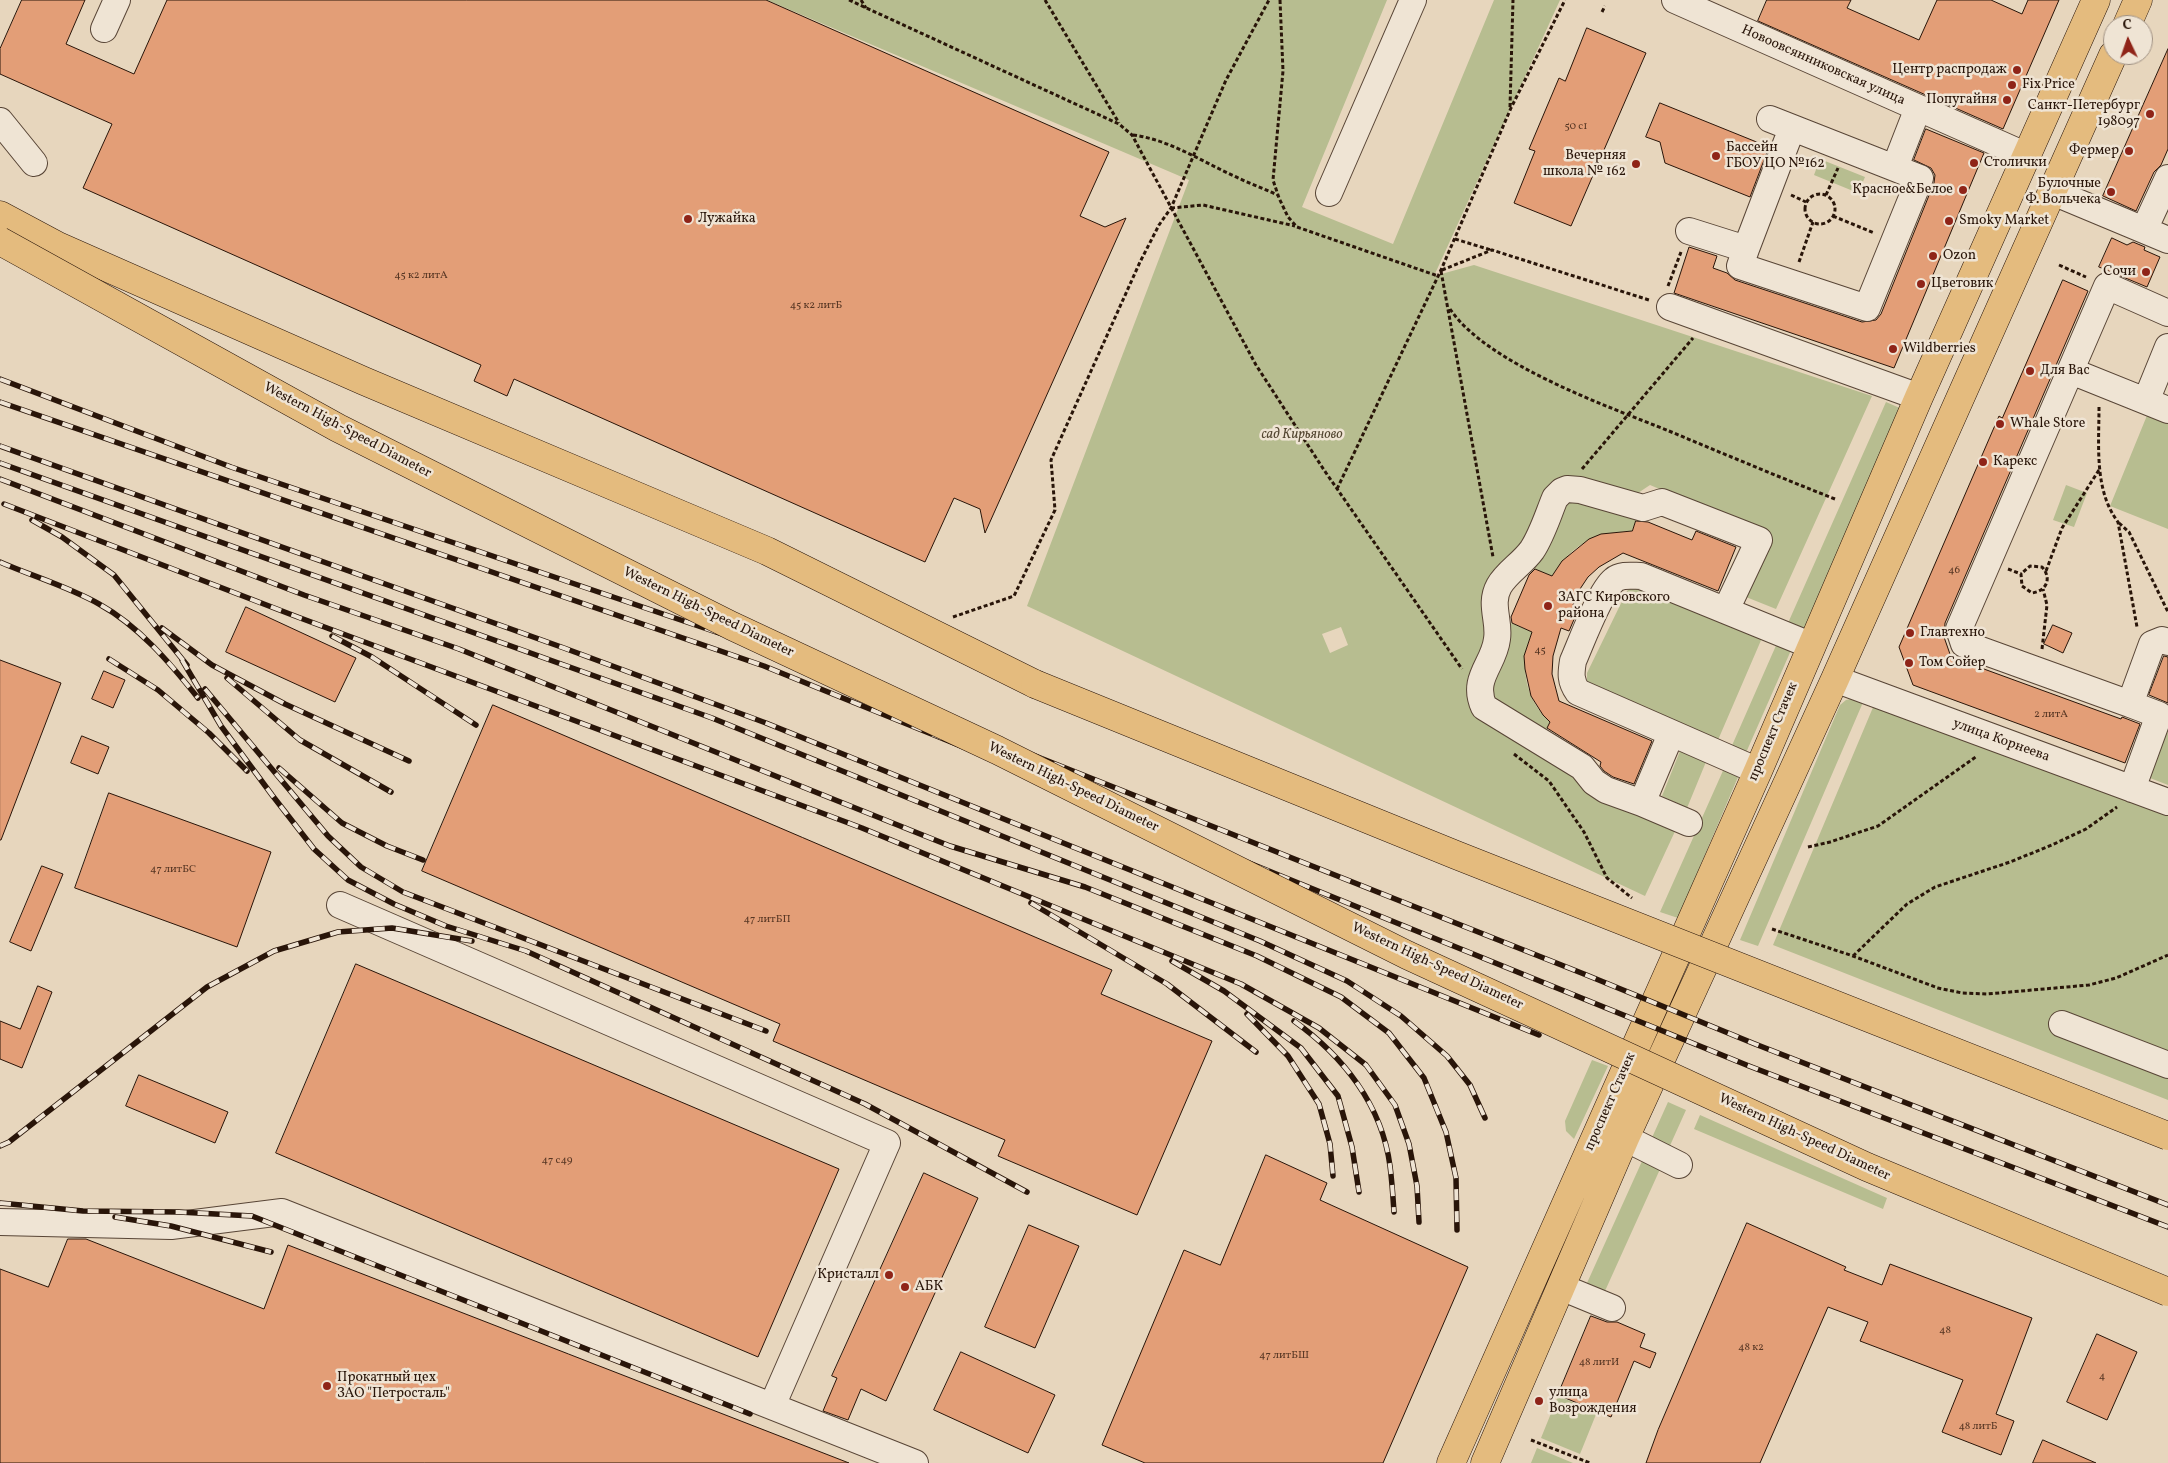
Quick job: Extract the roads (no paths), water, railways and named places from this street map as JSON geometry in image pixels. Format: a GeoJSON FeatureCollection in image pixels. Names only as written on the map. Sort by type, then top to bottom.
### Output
{"type":"FeatureCollection","features":[{"type":"Feature","properties":{"kind":"main road","name":"проспект Стачек"},"geometry":{"type":"LineString","coordinates":[[1451,1463],[1758,770],[1918,397],[2096,0]]}},
{"type":"Feature","properties":{"kind":"main road"},"geometry":{"type":"LineString","coordinates":[[2131,15],[2138,0]]}},
{"type":"Feature","properties":{"kind":"main road","name":"проспект Стачек"},"geometry":{"type":"LineString","coordinates":[[1485,1463],[1625,1138],[1835,679],[2109,65]]}},
{"type":"Feature","properties":{"kind":"main road"},"geometry":{"type":"LineString","coordinates":[[0,215],[58,246],[355,377],[767,551],[1035,684],[1456,856],[2168,1136]]}},
{"type":"Feature","properties":{"kind":"main road","name":"Western High-Speed Diameter"},"geometry":{"type":"LineString","coordinates":[[0,241],[338,428],[732,626],[997,750],[1408,954],[1867,1168],[2168,1292]]}},
{"type":"Feature","properties":{"kind":"street"},"geometry":{"type":"LineString","coordinates":[[104,29],[117,0]]}},
{"type":"Feature","properties":{"kind":"street"},"geometry":{"type":"LineString","coordinates":[[1329,193],[1412,0]]}},
{"type":"Feature","properties":{"kind":"street","name":"Новоовсянниковская улица"},"geometry":{"type":"LineString","coordinates":[[1675,0],[2026,156]]}},
{"type":"Feature","properties":{"kind":"street"},"geometry":{"type":"LineString","coordinates":[[1895,168],[1918,108]]}},
{"type":"Feature","properties":{"kind":"street"},"geometry":{"type":"LineString","coordinates":[[0,121],[34,163]]}},
{"type":"Feature","properties":{"kind":"street"},"geometry":{"type":"LineString","coordinates":[[1781,124],[1920,178],[1867,308],[1740,266],[1746,249],[1781,124]]}},
{"type":"Feature","properties":{"kind":"street"},"geometry":{"type":"LineString","coordinates":[[2144,230],[2168,178]]}},
{"type":"Feature","properties":{"kind":"street"},"geometry":{"type":"LineString","coordinates":[[2053,192],[2168,240]]}},
{"type":"Feature","properties":{"kind":"street"},"geometry":{"type":"LineString","coordinates":[[1689,231],[1746,249]]}},
{"type":"Feature","properties":{"kind":"street"},"geometry":{"type":"LineString","coordinates":[[2132,789],[2164,717],[2130,704],[2046,681],[1964,644],[1959,630],[2108,286],[2168,313]]}},
{"type":"Feature","properties":{"kind":"street"},"geometry":{"type":"LineString","coordinates":[[1670,307],[1918,397]]}},
{"type":"Feature","properties":{"kind":"street"},"geometry":{"type":"LineString","coordinates":[[2071,370],[2157,406],[2168,347]]}},
{"type":"Feature","properties":{"kind":"street"},"geometry":{"type":"LineString","coordinates":[[1689,823],[1606,790],[1594,782],[1582,767],[1484,707],[1479,692],[1480,683],[1497,639],[1493,607],[1499,587],[1509,573],[1515,570],[1533,549],[1555,498],[1562,491],[1568,489],[1580,490],[1643,508],[1662,502],[1759,540],[1726,610]]}},
{"type":"Feature","properties":{"kind":"street"},"geometry":{"type":"LineString","coordinates":[[1758,770],[1671,734],[1578,692],[1572,684],[1570,673],[1577,652],[1605,589],[1615,579],[1626,576],[1641,576],[1810,645]]}},
{"type":"Feature","properties":{"kind":"street"},"geometry":{"type":"LineString","coordinates":[[2130,704],[2158,648]]}},
{"type":"Feature","properties":{"kind":"street","name":"улица Корнеева"},"geometry":{"type":"LineString","coordinates":[[1835,679],[1999,740],[2031,740],[2132,789],[2168,802]]}},
{"type":"Feature","properties":{"kind":"street"},"geometry":{"type":"LineString","coordinates":[[1642,803],[1671,734]]}},
{"type":"Feature","properties":{"kind":"street"},"geometry":{"type":"LineString","coordinates":[[340,905],[887,1143],[772,1406]]}},
{"type":"Feature","properties":{"kind":"street"},"geometry":{"type":"LineString","coordinates":[[2062,1024],[2168,1065]]}},
{"type":"Feature","properties":{"kind":"street"},"geometry":{"type":"LineString","coordinates":[[1625,1138],[1679,1165]]}},
{"type":"Feature","properties":{"kind":"street"},"geometry":{"type":"LineString","coordinates":[[0,1222],[171,1226],[282,1212],[915,1463]]}},
{"type":"Feature","properties":{"kind":"street"},"geometry":{"type":"LineString","coordinates":[[1561,1287],[1612,1308]]}},
{"type":"Feature","properties":{"kind":"railway"},"geometry":{"type":"LineString","coordinates":[[0,379],[231,467],[766,649],[1584,974],[1755,1044],[2168,1205]]}},
{"type":"Feature","properties":{"kind":"railway"},"geometry":{"type":"LineString","coordinates":[[0,402],[764,666],[1749,1066],[2168,1227]]}},
{"type":"Feature","properties":{"kind":"railway"},"geometry":{"type":"LineString","coordinates":[[0,446],[564,648],[766,723],[1539,1035]]}},
{"type":"Feature","properties":{"kind":"railway"},"geometry":{"type":"LineString","coordinates":[[0,463],[712,718],[1260,941],[1347,981],[1401,1016],[1447,1056],[1470,1085],[1485,1118]]}},
{"type":"Feature","properties":{"kind":"railway"},"geometry":{"type":"LineString","coordinates":[[0,479],[304,595],[459,649],[950,846],[1085,887],[1257,956],[1341,997],[1389,1033],[1424,1078],[1446,1132],[1456,1178],[1457,1230]]}},
{"type":"Feature","properties":{"kind":"railway"},"geometry":{"type":"LineString","coordinates":[[4,504],[295,616],[862,828],[1241,984],[1319,1028],[1366,1065],[1395,1105],[1409,1144],[1417,1186],[1419,1222]]}},
{"type":"Feature","properties":{"kind":"railway"},"geometry":{"type":"LineString","coordinates":[[32,520],[62,537],[114,575],[187,665]]}},
{"type":"Feature","properties":{"kind":"railway"},"geometry":{"type":"LineString","coordinates":[[0,562],[75,592],[114,613],[153,646],[198,698]]}},
{"type":"Feature","properties":{"kind":"railway"},"geometry":{"type":"LineString","coordinates":[[162,628],[212,665],[285,704],[409,761]]}},
{"type":"Feature","properties":{"kind":"railway"},"geometry":{"type":"LineString","coordinates":[[332,636],[372,657],[476,725]]}},
{"type":"Feature","properties":{"kind":"railway"},"geometry":{"type":"LineString","coordinates":[[109,659],[158,690],[209,733],[247,771]]}},
{"type":"Feature","properties":{"kind":"railway"},"geometry":{"type":"LineString","coordinates":[[182,660],[221,726],[272,795],[314,849],[348,880],[394,904],[446,926],[526,951],[865,1104],[1027,1192]]}},
{"type":"Feature","properties":{"kind":"railway"},"geometry":{"type":"LineString","coordinates":[[227,678],[300,740],[391,792]]}},
{"type":"Feature","properties":{"kind":"railway"},"geometry":{"type":"LineString","coordinates":[[205,689],[328,836],[361,867],[403,892],[766,1031]]}},
{"type":"Feature","properties":{"kind":"railway"},"geometry":{"type":"LineString","coordinates":[[279,768],[342,823],[387,846],[423,860]]}},
{"type":"Feature","properties":{"kind":"railway"},"geometry":{"type":"LineString","coordinates":[[1031,903],[1167,984],[1256,1052]]}},
{"type":"Feature","properties":{"kind":"railway"},"geometry":{"type":"LineString","coordinates":[[0,1146],[9,1142],[207,987],[274,951],[338,932],[392,928],[472,941]]}},
{"type":"Feature","properties":{"kind":"railway"},"geometry":{"type":"LineString","coordinates":[[1172,961],[1224,991],[1301,1048],[1338,1096],[1352,1147],[1359,1192]]}},
{"type":"Feature","properties":{"kind":"railway"},"geometry":{"type":"LineString","coordinates":[[1247,1014],[1288,1056],[1319,1104],[1330,1144],[1333,1176]]}},
{"type":"Feature","properties":{"kind":"railway"},"geometry":{"type":"LineString","coordinates":[[1294,1021],[1329,1050],[1344,1066],[1369,1103],[1379,1123],[1386,1144],[1391,1172],[1394,1212]]}},
{"type":"Feature","properties":{"kind":"railway"},"geometry":{"type":"LineString","coordinates":[[0,1203],[83,1211],[179,1212],[252,1216],[750,1414]]}},
{"type":"Feature","properties":{"kind":"railway"},"geometry":{"type":"LineString","coordinates":[[115,1217],[171,1226],[271,1252]]}},
{"type":"Feature","properties":{"kind":"place","name":"Центр распродаж"},"geometry":{"type":"Point","coordinates":[2017,70]}},
{"type":"Feature","properties":{"kind":"place","name":"Fix Price"},"geometry":{"type":"Point","coordinates":[2012,85]}},
{"type":"Feature","properties":{"kind":"place","name":"Попугайня"},"geometry":{"type":"Point","coordinates":[2007,100]}},
{"type":"Feature","properties":{"kind":"place","name":"Санкт-Петербург 198097"},"geometry":{"type":"Point","coordinates":[2150,114]}},
{"type":"Feature","properties":{"kind":"place","name":"Фермер"},"geometry":{"type":"Point","coordinates":[2129,151]}},
{"type":"Feature","properties":{"kind":"place","name":"Бассейн ГБОУ ЦО №162"},"geometry":{"type":"Point","coordinates":[1716,156]}},
{"type":"Feature","properties":{"kind":"place","name":"Столички"},"geometry":{"type":"Point","coordinates":[1974,163]}},
{"type":"Feature","properties":{"kind":"place","name":"Вечерняя школа № 162"},"geometry":{"type":"Point","coordinates":[1636,164]}},
{"type":"Feature","properties":{"kind":"place","name":"Красное&Белое"},"geometry":{"type":"Point","coordinates":[1963,190]}},
{"type":"Feature","properties":{"kind":"place","name":"Булочные Ф. Вольчека"},"geometry":{"type":"Point","coordinates":[2111,192]}},
{"type":"Feature","properties":{"kind":"place","name":"Лужайка"},"geometry":{"type":"Point","coordinates":[688,219]}},
{"type":"Feature","properties":{"kind":"place","name":"Smoky Market"},"geometry":{"type":"Point","coordinates":[1949,221]}},
{"type":"Feature","properties":{"kind":"place","name":"Ozon"},"geometry":{"type":"Point","coordinates":[1933,256]}},
{"type":"Feature","properties":{"kind":"place","name":"Сочи"},"geometry":{"type":"Point","coordinates":[2146,272]}},
{"type":"Feature","properties":{"kind":"place","name":"Цветовик"},"geometry":{"type":"Point","coordinates":[1921,284]}},
{"type":"Feature","properties":{"kind":"place","name":"Wildberries"},"geometry":{"type":"Point","coordinates":[1893,349]}},
{"type":"Feature","properties":{"kind":"place","name":"Для Вас"},"geometry":{"type":"Point","coordinates":[2030,371]}},
{"type":"Feature","properties":{"kind":"place","name":"Whale Store"},"geometry":{"type":"Point","coordinates":[2000,424]}},
{"type":"Feature","properties":{"kind":"place","name":"Карекс"},"geometry":{"type":"Point","coordinates":[1983,462]}},
{"type":"Feature","properties":{"kind":"place","name":"ЗАГС Кировского района"},"geometry":{"type":"Point","coordinates":[1548,606]}},
{"type":"Feature","properties":{"kind":"place","name":"Главтехно"},"geometry":{"type":"Point","coordinates":[1910,633]}},
{"type":"Feature","properties":{"kind":"place","name":"Том Сойер"},"geometry":{"type":"Point","coordinates":[1909,663]}},
{"type":"Feature","properties":{"kind":"place","name":"Кристалл"},"geometry":{"type":"Point","coordinates":[889,1275]}},
{"type":"Feature","properties":{"kind":"place","name":"АБК"},"geometry":{"type":"Point","coordinates":[905,1287]}},
{"type":"Feature","properties":{"kind":"place","name":"Прокатный цех ЗАО \"Петросталь\""},"geometry":{"type":"Point","coordinates":[327,1386]}},
{"type":"Feature","properties":{"kind":"place","name":"улица Возрождения"},"geometry":{"type":"Point","coordinates":[1539,1401]}},
{"type":"Feature","properties":{"kind":"park label","name":"сад Кирьяново"},"geometry":{"type":"Point","coordinates":[1302,435]}}]}
